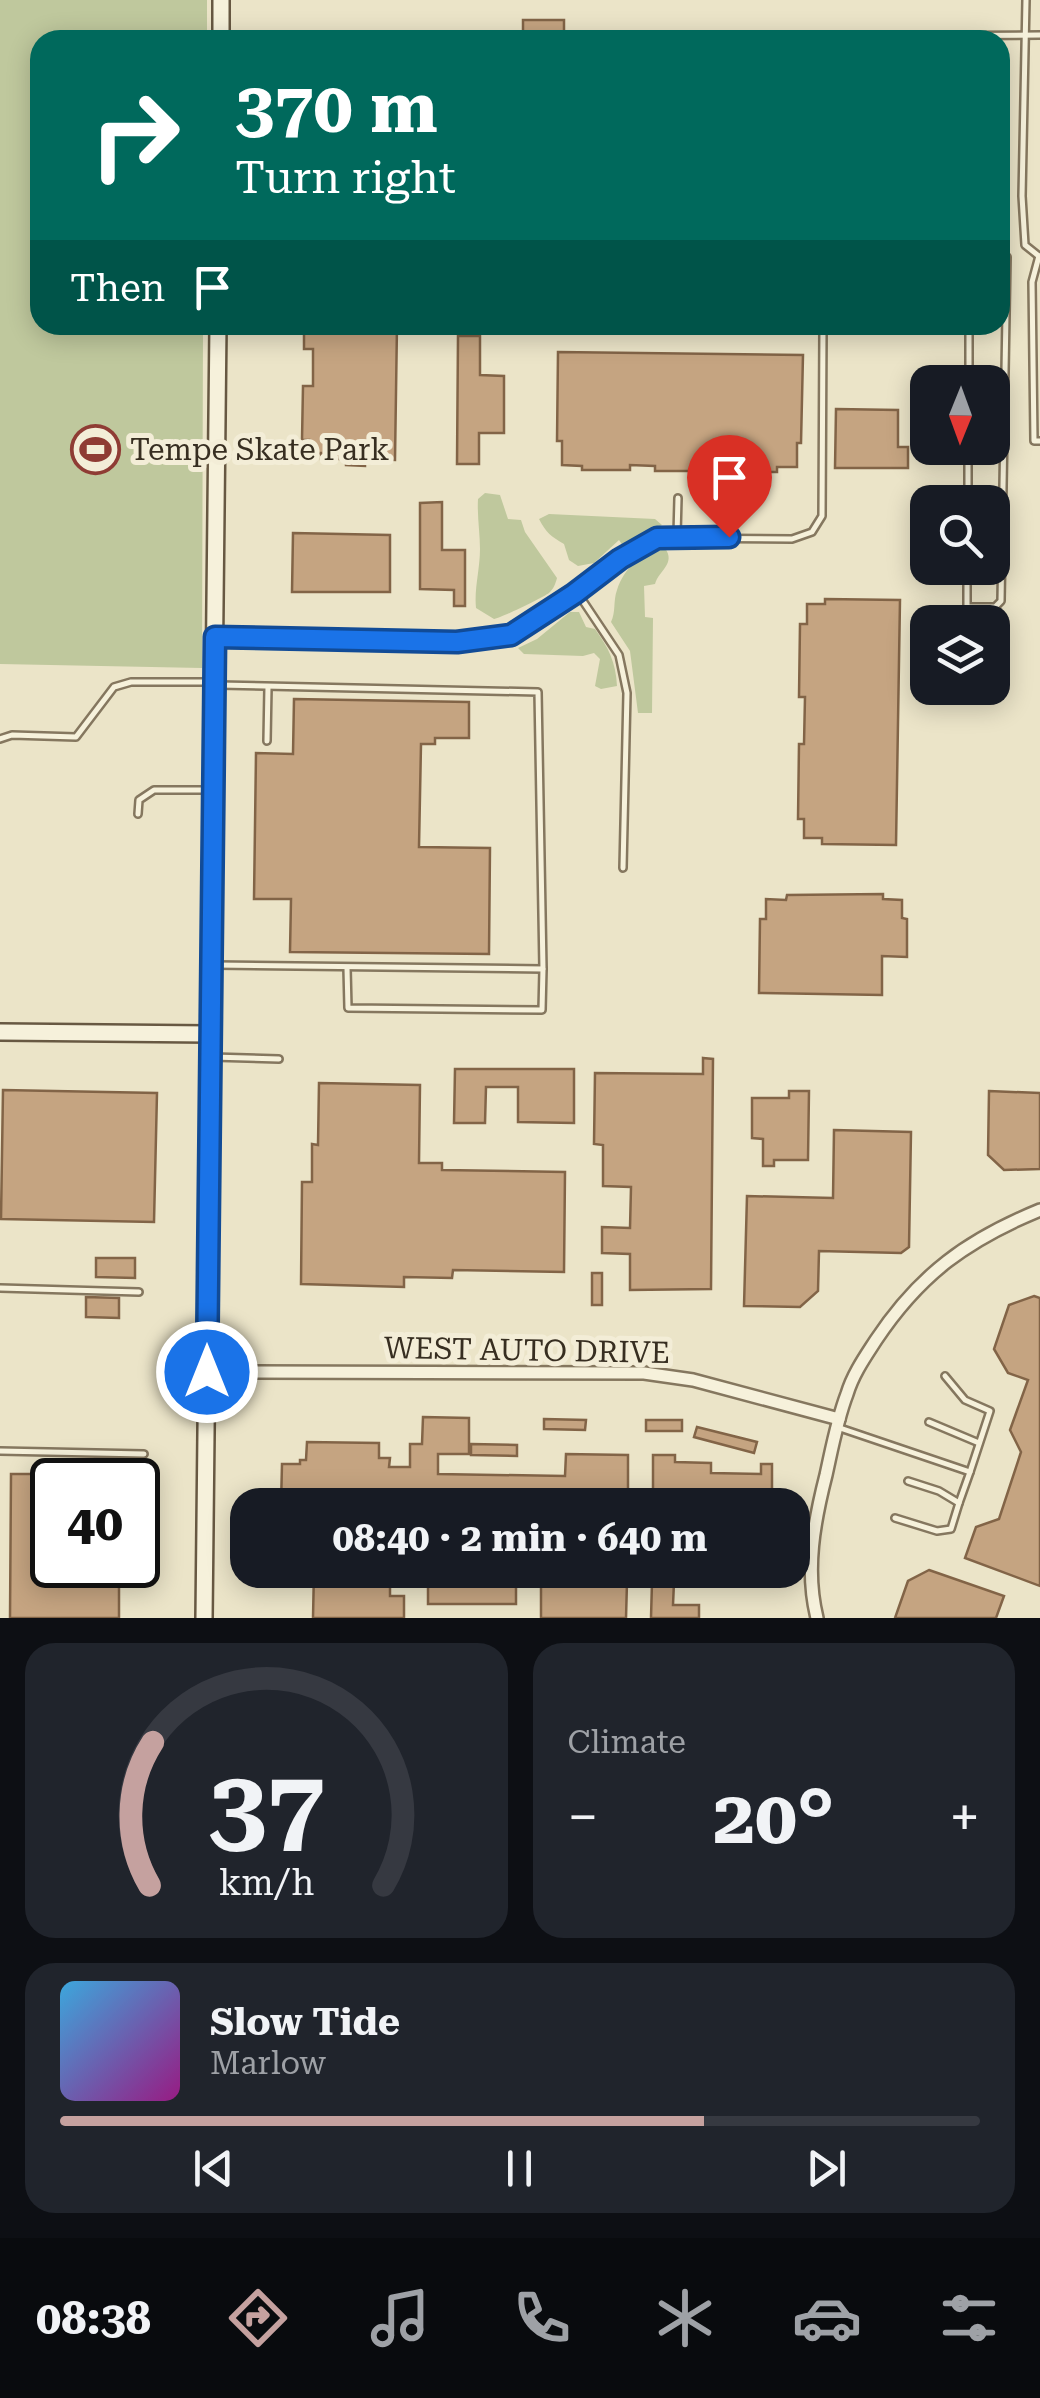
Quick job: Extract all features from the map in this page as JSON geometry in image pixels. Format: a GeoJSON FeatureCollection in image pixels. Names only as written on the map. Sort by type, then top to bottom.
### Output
{"type":"FeatureCollection","features":[{"type":"Feature","properties":{"kind":"street"},"geometry":{"type":"LineString","coordinates":[[221,0],[221,30]]}},
{"type":"Feature","properties":{"kind":"street"},"geometry":{"type":"LineString","coordinates":[[204,1618],[218,335]]}},
{"type":"Feature","properties":{"kind":"street"},"geometry":{"type":"LineString","coordinates":[[0,1032],[209,1034]]}},
{"type":"Feature","properties":{"kind":"street"},"geometry":{"type":"LineString","coordinates":[[817,1618],[811,1566],[814,1525],[847,1391],[862,1361],[924,1278],[996,1230],[1040,1210]]}},
{"type":"Feature","properties":{"kind":"street","name":"WEST AUTO DRIVE"},"geometry":{"type":"LineString","coordinates":[[207,1372],[644,1373],[693,1380],[838,1423]]}},
{"type":"Feature","properties":{"kind":"lane"},"geometry":{"type":"LineString","coordinates":[[1026,0],[1022,36],[1024,245],[1040,256],[1032,282],[1034,441],[1040,441]]}},
{"type":"Feature","properties":{"kind":"lane"},"geometry":{"type":"LineString","coordinates":[[1010,36],[1040,36]]}},
{"type":"Feature","properties":{"kind":"lane"},"geometry":{"type":"LineString","coordinates":[[215,637],[457,642],[511,635],[657,538],[792,539],[812,532],[822,516],[823,335]]}},
{"type":"Feature","properties":{"kind":"lane"},"geometry":{"type":"LineString","coordinates":[[968,365],[969,335]]}},
{"type":"Feature","properties":{"kind":"lane"},"geometry":{"type":"LineString","coordinates":[[1005,365],[1006,335]]}},
{"type":"Feature","properties":{"kind":"lane"},"geometry":{"type":"LineString","coordinates":[[677,537],[678,498]]}},
{"type":"Feature","properties":{"kind":"lane"},"geometry":{"type":"LineString","coordinates":[[967,585],[967,607],[995,608],[1001,601],[1001,585]]}},
{"type":"Feature","properties":{"kind":"lane"},"geometry":{"type":"LineString","coordinates":[[577,592],[619,655],[627,693],[623,868]]}},
{"type":"Feature","properties":{"kind":"lane"},"geometry":{"type":"LineString","coordinates":[[0,739],[12,735],[76,737],[114,687],[131,682],[538,692],[542,1010],[348,1008],[347,968]]}},
{"type":"Feature","properties":{"kind":"lane"},"geometry":{"type":"LineString","coordinates":[[267,741],[268,687]]}},
{"type":"Feature","properties":{"kind":"lane"},"geometry":{"type":"LineString","coordinates":[[138,814],[139,800],[154,790],[214,790]]}},
{"type":"Feature","properties":{"kind":"lane"},"geometry":{"type":"LineString","coordinates":[[212,965],[542,969]]}},
{"type":"Feature","properties":{"kind":"lane"},"geometry":{"type":"LineString","coordinates":[[209,1056],[279,1059]]}},
{"type":"Feature","properties":{"kind":"lane"},"geometry":{"type":"LineString","coordinates":[[0,1288],[139,1292]]}},
{"type":"Feature","properties":{"kind":"lane"},"geometry":{"type":"LineString","coordinates":[[895,1518],[944,1532],[950,1528],[970,1472],[990,1411],[964,1400],[945,1376]]}},
{"type":"Feature","properties":{"kind":"lane"},"geometry":{"type":"LineString","coordinates":[[929,1422],[979,1444]]}},
{"type":"Feature","properties":{"kind":"lane"},"geometry":{"type":"LineString","coordinates":[[838,1423],[970,1472]]}},
{"type":"Feature","properties":{"kind":"lane"},"geometry":{"type":"LineString","coordinates":[[0,1451],[144,1454]]}},
{"type":"Feature","properties":{"kind":"lane"},"geometry":{"type":"LineString","coordinates":[[908,1481],[939,1490],[959,1503]]}},
{"type":"Feature","properties":{"kind":"green space"},"geometry":{"type":"Polygon","coordinates":[[[0,0],[207,0],[207,30],[30,30],[30,335],[203,335],[202,668],[0,664],[0,0]]]}},
{"type":"Feature","properties":{"kind":"green space"},"geometry":{"type":"Polygon","coordinates":[[[485,493],[500,495],[508,519],[521,520],[557,578],[549,593],[494,619],[476,608],[478,499],[485,493]]]}},
{"type":"Feature","properties":{"kind":"green space"},"geometry":{"type":"Polygon","coordinates":[[[549,514],[655,519],[662,525],[623,546],[619,540],[594,563],[578,566],[569,560],[564,544],[539,519],[549,514]]]}},
{"type":"Feature","properties":{"kind":"green space"},"geometry":{"type":"Polygon","coordinates":[[[665,548],[669,558],[666,567],[655,584],[644,586],[645,617],[653,618],[652,713],[638,713],[630,651],[611,622],[620,582],[629,568],[642,557],[665,548]]]}},
{"type":"Feature","properties":{"kind":"green space"},"geometry":{"type":"Polygon","coordinates":[[[570,612],[579,612],[586,627],[595,629],[604,642],[617,686],[595,686],[600,659],[594,653],[524,654],[518,648],[537,639],[570,612]]]}},
{"type":"Feature","properties":{"kind":"building"},"geometry":{"type":"Polygon","coordinates":[[[523,20],[564,20],[564,30],[523,30],[523,20]]]}},
{"type":"Feature","properties":{"kind":"building"},"geometry":{"type":"Polygon","coordinates":[[[304,335],[397,335],[395,460],[365,459],[365,466],[346,465],[346,459],[321,459],[321,453],[308,453],[309,440],[302,440],[303,386],[313,386],[313,349],[304,349],[304,335]]]}},
{"type":"Feature","properties":{"kind":"building"},"geometry":{"type":"Polygon","coordinates":[[[458,336],[480,336],[480,375],[504,376],[504,433],[479,433],[479,464],[457,464],[458,336]]]}},
{"type":"Feature","properties":{"kind":"building"},"geometry":{"type":"Polygon","coordinates":[[[558,352],[803,355],[797,467],[777,467],[777,472],[728,472],[728,466],[705,466],[705,471],[655,471],[655,466],[582,470],[582,466],[562,465],[562,441],[557,441],[558,352]]]}},
{"type":"Feature","properties":{"kind":"building"},"geometry":{"type":"Polygon","coordinates":[[[836,409],[898,410],[898,447],[908,447],[908,468],[835,468],[836,409]]]}},
{"type":"Feature","properties":{"kind":"building"},"geometry":{"type":"Polygon","coordinates":[[[442,502],[442,550],[465,550],[465,606],[454,606],[454,590],[420,589],[420,503],[442,502]]]}},
{"type":"Feature","properties":{"kind":"building"},"geometry":{"type":"Polygon","coordinates":[[[293,533],[390,535],[390,592],[292,592],[293,533]]]}},
{"type":"Feature","properties":{"kind":"building"},"geometry":{"type":"Polygon","coordinates":[[[825,599],[900,600],[896,845],[822,844],[822,838],[804,838],[804,819],[798,819],[799,744],[804,744],[805,697],[799,697],[800,624],[807,624],[807,604],[825,604],[825,599]]]}},
{"type":"Feature","properties":{"kind":"building"},"geometry":{"type":"Polygon","coordinates":[[[294,699],[469,702],[469,738],[435,738],[435,744],[421,744],[419,847],[490,848],[489,954],[290,952],[291,899],[254,899],[256,753],[293,754],[294,699]]]}},
{"type":"Feature","properties":{"kind":"building"},"geometry":{"type":"Polygon","coordinates":[[[883,894],[883,899],[902,900],[902,918],[907,919],[907,957],[882,956],[882,995],[759,993],[760,919],[766,919],[766,899],[786,900],[787,895],[883,894]]]}},
{"type":"Feature","properties":{"kind":"building"},"geometry":{"type":"Polygon","coordinates":[[[703,1058],[713,1059],[711,1289],[630,1290],[630,1254],[602,1253],[602,1227],[630,1228],[631,1187],[603,1186],[603,1145],[594,1144],[595,1073],[703,1074],[703,1058]]]}},
{"type":"Feature","properties":{"kind":"building"},"geometry":{"type":"Polygon","coordinates":[[[455,1069],[574,1069],[574,1123],[518,1122],[518,1087],[486,1087],[485,1123],[454,1123],[455,1069]]]}},
{"type":"Feature","properties":{"kind":"building"},"geometry":{"type":"Polygon","coordinates":[[[319,1083],[420,1085],[419,1163],[442,1163],[442,1170],[565,1172],[564,1272],[453,1270],[452,1278],[404,1277],[404,1287],[301,1284],[302,1182],[312,1182],[312,1144],[318,1145],[319,1083]]]}},
{"type":"Feature","properties":{"kind":"building"},"geometry":{"type":"Polygon","coordinates":[[[3,1090],[157,1093],[154,1222],[1,1219],[3,1090]]]}},
{"type":"Feature","properties":{"kind":"building"},"geometry":{"type":"Polygon","coordinates":[[[789,1091],[809,1091],[808,1160],[774,1160],[774,1166],[763,1166],[763,1139],[752,1138],[752,1098],[789,1098],[789,1091]]]}},
{"type":"Feature","properties":{"kind":"building"},"geometry":{"type":"Polygon","coordinates":[[[989,1091],[1040,1093],[1040,1169],[1004,1170],[988,1155],[989,1091]]]}},
{"type":"Feature","properties":{"kind":"building"},"geometry":{"type":"Polygon","coordinates":[[[834,1130],[911,1132],[909,1247],[901,1253],[819,1251],[818,1291],[800,1307],[744,1306],[747,1196],[833,1198],[834,1130]]]}},
{"type":"Feature","properties":{"kind":"building"},"geometry":{"type":"Polygon","coordinates":[[[96,1258],[135,1258],[135,1278],[96,1277],[96,1258]]]}},
{"type":"Feature","properties":{"kind":"building"},"geometry":{"type":"Polygon","coordinates":[[[592,1273],[602,1273],[602,1305],[592,1305],[592,1273]]]}},
{"type":"Feature","properties":{"kind":"building"},"geometry":{"type":"Polygon","coordinates":[[[1034,1296],[1040,1298],[1040,1586],[965,1558],[976,1527],[999,1519],[1021,1452],[1010,1430],[1028,1380],[1008,1373],[994,1349],[1009,1305],[1034,1296]]]}},
{"type":"Feature","properties":{"kind":"building"},"geometry":{"type":"Polygon","coordinates":[[[86,1297],[119,1298],[119,1318],[86,1317],[86,1297]]]}},
{"type":"Feature","properties":{"kind":"building"},"geometry":{"type":"Polygon","coordinates":[[[423,1417],[469,1418],[469,1454],[438,1454],[438,1474],[565,1476],[566,1454],[628,1455],[628,1488],[281,1488],[282,1464],[306,1460],[307,1442],[379,1443],[379,1458],[390,1458],[389,1467],[410,1467],[410,1444],[422,1444],[423,1417]]]}},
{"type":"Feature","properties":{"kind":"building"},"geometry":{"type":"Polygon","coordinates":[[[544,1419],[586,1420],[585,1430],[544,1429],[544,1419]]]}},
{"type":"Feature","properties":{"kind":"building"},"geometry":{"type":"Polygon","coordinates":[[[646,1420],[682,1420],[682,1431],[646,1431],[646,1420]]]}},
{"type":"Feature","properties":{"kind":"building"},"geometry":{"type":"Polygon","coordinates":[[[697,1427],[757,1442],[754,1453],[694,1437],[697,1427]]]}},
{"type":"Feature","properties":{"kind":"building"},"geometry":{"type":"Polygon","coordinates":[[[471,1444],[517,1445],[517,1456],[471,1455],[471,1444]]]}},
{"type":"Feature","properties":{"kind":"building"},"geometry":{"type":"Polygon","coordinates":[[[653,1455],[675,1455],[675,1462],[711,1463],[711,1473],[761,1474],[761,1464],[772,1464],[772,1488],[653,1488],[653,1455]]]}},
{"type":"Feature","properties":{"kind":"building"},"geometry":{"type":"Polygon","coordinates":[[[11,1474],[30,1474],[30,1588],[119,1588],[119,1618],[10,1618],[11,1474]]]}},
{"type":"Feature","properties":{"kind":"building"},"geometry":{"type":"Polygon","coordinates":[[[929,1570],[1004,1596],[996,1618],[895,1618],[908,1581],[929,1570]]]}},
{"type":"Feature","properties":{"kind":"building"},"geometry":{"type":"Polygon","coordinates":[[[314,1588],[390,1588],[390,1596],[404,1596],[404,1618],[313,1618],[314,1588]]]}},
{"type":"Feature","properties":{"kind":"building"},"geometry":{"type":"Polygon","coordinates":[[[428,1588],[516,1588],[516,1604],[428,1604],[428,1588]]]}},
{"type":"Feature","properties":{"kind":"building"},"geometry":{"type":"Polygon","coordinates":[[[541,1588],[627,1588],[626,1618],[541,1618],[541,1588]]]}},
{"type":"Feature","properties":{"kind":"building"},"geometry":{"type":"Polygon","coordinates":[[[652,1588],[674,1588],[673,1605],[699,1605],[699,1618],[651,1618],[652,1588]]]}},
{"type":"Feature","properties":{"kind":"place","name":"Tempe Skate Park"},"geometry":{"type":"Point","coordinates":[95,449]}},
{"type":"Feature","properties":{"kind":"route"},"geometry":{"type":"LineString","coordinates":[[207,1372],[215,637],[457,642],[511,635],[657,538],[729,537]]}}]}
